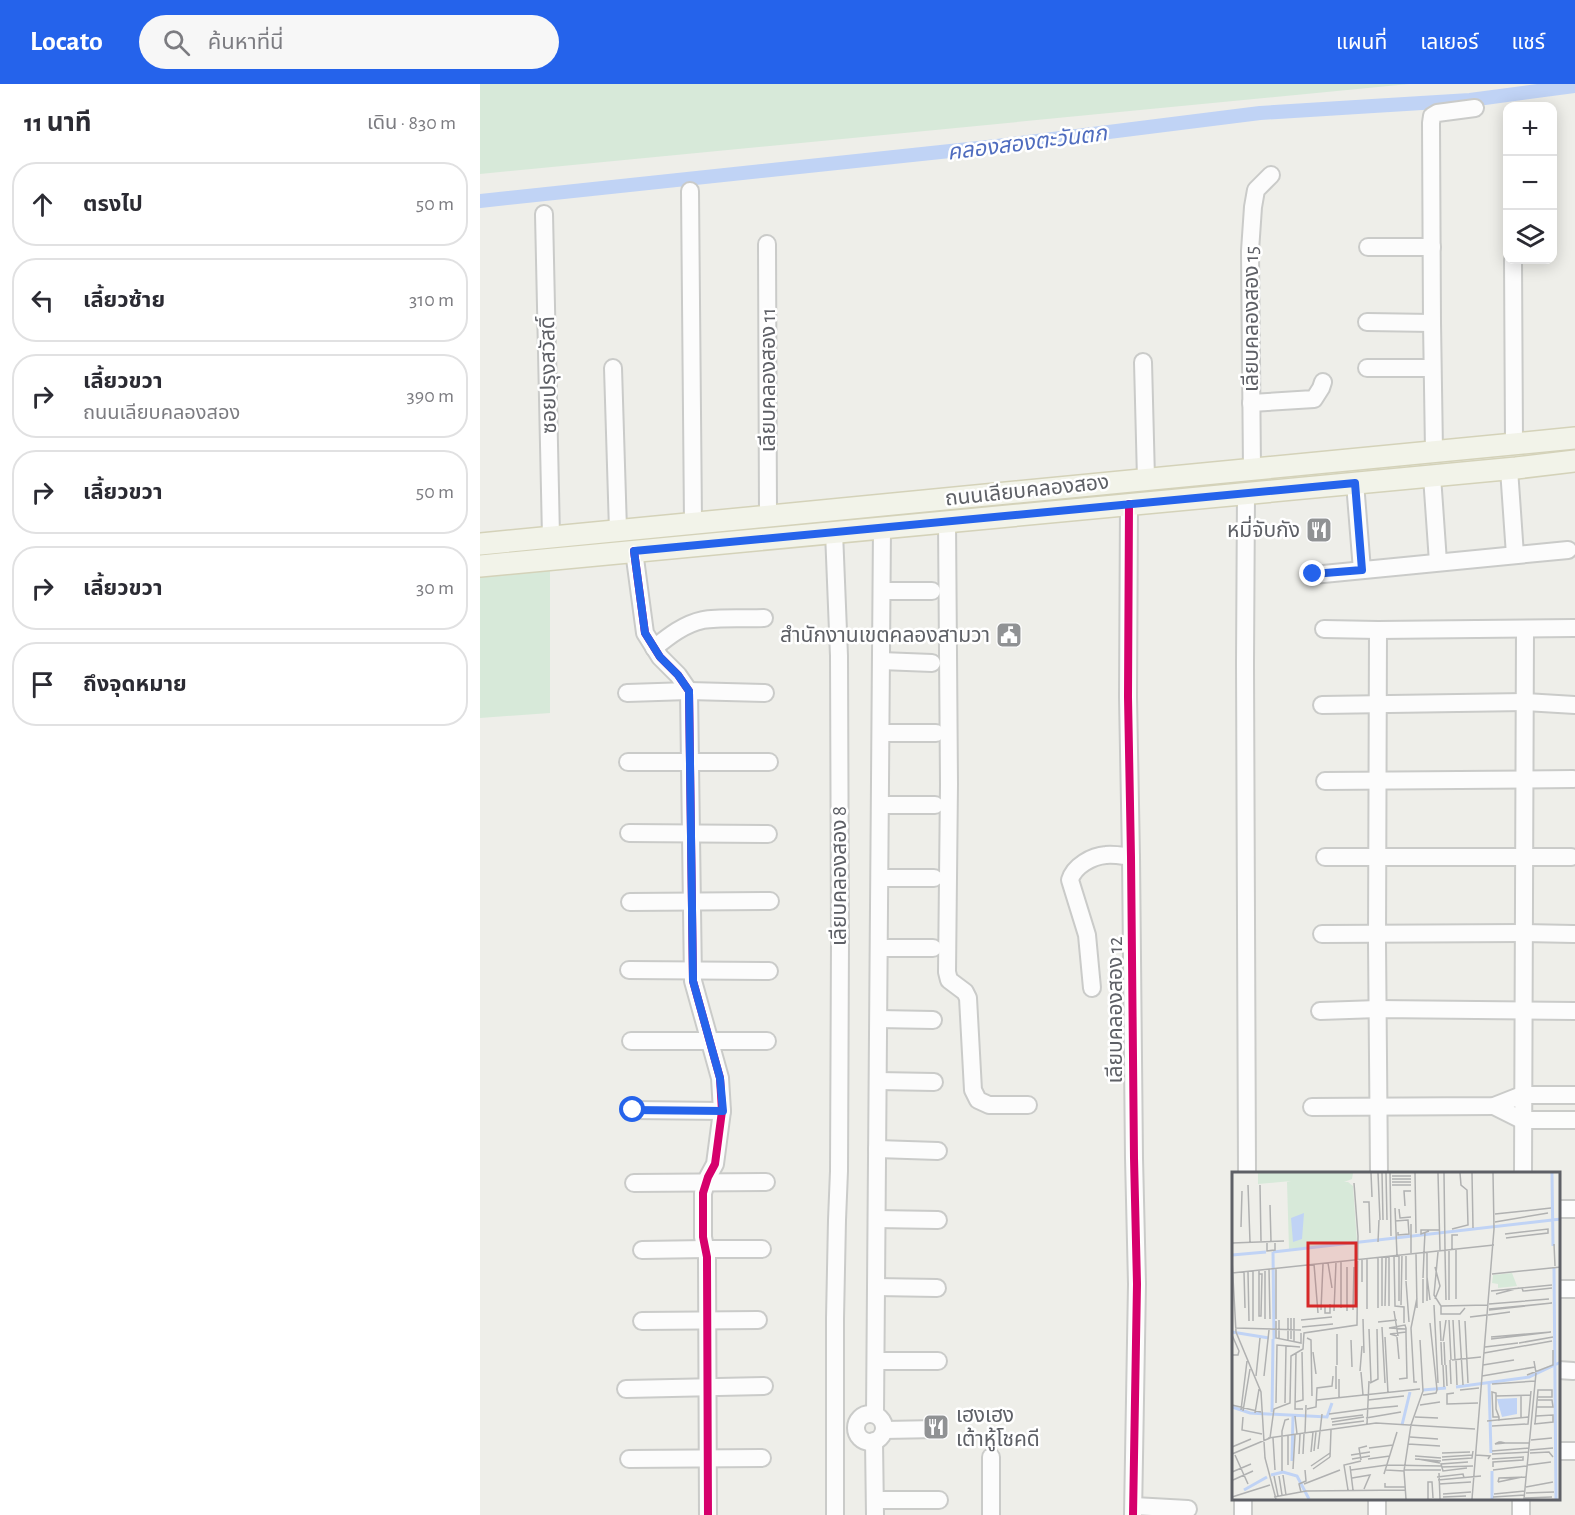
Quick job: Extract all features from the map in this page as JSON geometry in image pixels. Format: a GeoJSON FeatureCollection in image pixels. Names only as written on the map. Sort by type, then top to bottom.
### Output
{"type":"FeatureCollection","features":[{"type":"Feature","properties":{"kind":"main road","name":"ถนนเลียบคลองสอง"},"geometry":{"type":"LineString","coordinates":[[480,544],[1575,438]]}},
{"type":"Feature","properties":{"kind":"main road","name":"ถนนเลียบคลองสอง"},"geometry":{"type":"LineString","coordinates":[[480,566],[1575,461]]}},
{"type":"Feature","properties":{"kind":"main road"},"geometry":{"type":"LineString","coordinates":[[1211,473],[1213,496]]}},
{"type":"Feature","properties":{"kind":"street"},"geometry":{"type":"LineString","coordinates":[[1434,451],[1432,116],[1437,113],[1475,108]]}},
{"type":"Feature","properties":{"kind":"street","name":"เลียบคลองสอง 15"},"geometry":{"type":"LineString","coordinates":[[1251,469],[1250,251],[1252,207],[1256,190],[1271,175]]}},
{"type":"Feature","properties":{"kind":"street"},"geometry":{"type":"LineString","coordinates":[[690,191],[693,523]]}},
{"type":"Feature","properties":{"kind":"street","name":"ซอยปรุงสวัสดิ์"},"geometry":{"type":"LineString","coordinates":[[544,214],[551,537]]}},
{"type":"Feature","properties":{"kind":"street","name":"เลียบคลองสอง 11"},"geometry":{"type":"LineString","coordinates":[[767,244],[768,516]]}},
{"type":"Feature","properties":{"kind":"street"},"geometry":{"type":"LineString","coordinates":[[1368,247],[1432,247]]}},
{"type":"Feature","properties":{"kind":"street"},"geometry":{"type":"LineString","coordinates":[[1513,264],[1514,443]]}},
{"type":"Feature","properties":{"kind":"street"},"geometry":{"type":"LineString","coordinates":[[1367,322],[1432,323]]}},
{"type":"Feature","properties":{"kind":"street"},"geometry":{"type":"LineString","coordinates":[[1143,362],[1146,479]]}},
{"type":"Feature","properties":{"kind":"street"},"geometry":{"type":"LineString","coordinates":[[613,368],[618,530]]}},
{"type":"Feature","properties":{"kind":"street"},"geometry":{"type":"LineString","coordinates":[[1367,368],[1432,368]]}},
{"type":"Feature","properties":{"kind":"street"},"geometry":{"type":"LineString","coordinates":[[1251,403],[1314,399],[1323,382]]}},
{"type":"Feature","properties":{"kind":"street"},"geometry":{"type":"LineString","coordinates":[[1509,469],[1515,555]]}},
{"type":"Feature","properties":{"kind":"street"},"geometry":{"type":"LineString","coordinates":[[1432,476],[1438,562]]}},
{"type":"Feature","properties":{"kind":"street"},"geometry":{"type":"LineString","coordinates":[[1355,483],[1362,570]]}},
{"type":"Feature","properties":{"kind":"street"},"geometry":{"type":"LineString","coordinates":[[1246,493],[1247,1172]]}},
{"type":"Feature","properties":{"kind":"street","name":"เลียบคลองสอง 12"},"geometry":{"type":"LineString","coordinates":[[1129,504],[1128,697],[1137,1284],[1134,1511]]}},
{"type":"Feature","properties":{"kind":"street"},"geometry":{"type":"LineString","coordinates":[[947,521],[949,784],[947,972],[949,980],[965,992],[968,998],[973,1090],[978,1100],[989,1105],[1028,1105]]}},
{"type":"Feature","properties":{"kind":"street"},"geometry":{"type":"LineString","coordinates":[[875,1414],[882,528]]}},
{"type":"Feature","properties":{"kind":"street","name":"เลียบคลองสอง 8"},"geometry":{"type":"LineString","coordinates":[[834,532],[839,656],[840,1078],[835,1515]]}},
{"type":"Feature","properties":{"kind":"street"},"geometry":{"type":"LineString","coordinates":[[1313,574],[1568,550]]}},
{"type":"Feature","properties":{"kind":"street"},"geometry":{"type":"LineString","coordinates":[[634,551],[645,633],[660,657],[678,675],[689,691],[693,981],[720,1078],[723,1111],[715,1164],[703,1193],[702,1215],[707,1257],[708,1515]]}},
{"type":"Feature","properties":{"kind":"street"},"geometry":{"type":"LineString","coordinates":[[882,591],[932,591]]}},
{"type":"Feature","properties":{"kind":"street"},"geometry":{"type":"LineString","coordinates":[[654,648],[687,626],[704,620],[764,618]]}},
{"type":"Feature","properties":{"kind":"street"},"geometry":{"type":"LineString","coordinates":[[1324,629],[1574,628]]}},
{"type":"Feature","properties":{"kind":"street"},"geometry":{"type":"LineString","coordinates":[[1523,1172],[1525,629]]}},
{"type":"Feature","properties":{"kind":"street"},"geometry":{"type":"LineString","coordinates":[[1378,630],[1377,934],[1380,1172]]}},
{"type":"Feature","properties":{"kind":"street"},"geometry":{"type":"LineString","coordinates":[[881,661],[932,663]]}},
{"type":"Feature","properties":{"kind":"street"},"geometry":{"type":"LineString","coordinates":[[627,693],[689,691],[765,693]]}},
{"type":"Feature","properties":{"kind":"street"},"geometry":{"type":"LineString","coordinates":[[1322,705],[1525,702],[1575,705]]}},
{"type":"Feature","properties":{"kind":"street"},"geometry":{"type":"LineString","coordinates":[[881,733],[936,733]]}},
{"type":"Feature","properties":{"kind":"street"},"geometry":{"type":"LineString","coordinates":[[628,762],[769,762]]}},
{"type":"Feature","properties":{"kind":"street"},"geometry":{"type":"LineString","coordinates":[[1325,781],[1573,779]]}},
{"type":"Feature","properties":{"kind":"street"},"geometry":{"type":"LineString","coordinates":[[880,805],[935,805]]}},
{"type":"Feature","properties":{"kind":"street"},"geometry":{"type":"LineString","coordinates":[[629,833],[768,834]]}},
{"type":"Feature","properties":{"kind":"street"},"geometry":{"type":"LineString","coordinates":[[1092,988],[1087,935],[1070,880],[1072,872],[1091,859],[1106,855],[1131,857]]}},
{"type":"Feature","properties":{"kind":"street"},"geometry":{"type":"LineString","coordinates":[[1325,858],[1571,857]]}},
{"type":"Feature","properties":{"kind":"street"},"geometry":{"type":"LineString","coordinates":[[880,878],[934,878]]}},
{"type":"Feature","properties":{"kind":"street"},"geometry":{"type":"LineString","coordinates":[[630,902],[770,901]]}},
{"type":"Feature","properties":{"kind":"street"},"geometry":{"type":"LineString","coordinates":[[1322,934],[1574,934]]}},
{"type":"Feature","properties":{"kind":"street"},"geometry":{"type":"LineString","coordinates":[[879,948],[933,948]]}},
{"type":"Feature","properties":{"kind":"street"},"geometry":{"type":"LineString","coordinates":[[629,970],[769,971]]}},
{"type":"Feature","properties":{"kind":"street"},"geometry":{"type":"LineString","coordinates":[[1320,1011],[1575,1011]]}},
{"type":"Feature","properties":{"kind":"street"},"geometry":{"type":"LineString","coordinates":[[879,1018],[933,1020]]}},
{"type":"Feature","properties":{"kind":"street"},"geometry":{"type":"LineString","coordinates":[[631,1041],[767,1041]]}},
{"type":"Feature","properties":{"kind":"street"},"geometry":{"type":"LineString","coordinates":[[878,1081],[934,1082]]}},
{"type":"Feature","properties":{"kind":"street"},"geometry":{"type":"LineString","coordinates":[[1312,1107],[1494,1106],[1522,1095],[1575,1095]]}},
{"type":"Feature","properties":{"kind":"street"},"geometry":{"type":"LineString","coordinates":[[1494,1106],[1522,1120],[1575,1120]]}},
{"type":"Feature","properties":{"kind":"street"},"geometry":{"type":"LineString","coordinates":[[633,1110],[723,1111]]}},
{"type":"Feature","properties":{"kind":"street"},"geometry":{"type":"LineString","coordinates":[[878,1149],[938,1150]]}},
{"type":"Feature","properties":{"kind":"street"},"geometry":{"type":"LineString","coordinates":[[634,1183],[766,1182]]}},
{"type":"Feature","properties":{"kind":"street"},"geometry":{"type":"LineString","coordinates":[[877,1218],[938,1220]]}},
{"type":"Feature","properties":{"kind":"street"},"geometry":{"type":"LineString","coordinates":[[642,1250],[762,1249]]}},
{"type":"Feature","properties":{"kind":"street"},"geometry":{"type":"LineString","coordinates":[[876,1287],[937,1288]]}},
{"type":"Feature","properties":{"kind":"street"},"geometry":{"type":"LineString","coordinates":[[642,1321],[758,1320]]}},
{"type":"Feature","properties":{"kind":"street"},"geometry":{"type":"LineString","coordinates":[[876,1361],[938,1361]]}},
{"type":"Feature","properties":{"kind":"street"},"geometry":{"type":"LineString","coordinates":[[626,1389],[764,1386]]}},
{"type":"Feature","properties":{"kind":"street"},"geometry":{"type":"LineString","coordinates":[[938,1429],[879,1436],[865,1441],[858,1436],[856,1427],[859,1419],[866,1414],[875,1414],[884,1424],[879,1436],[875,1507],[939,1500]]}},
{"type":"Feature","properties":{"kind":"street"},"geometry":{"type":"LineString","coordinates":[[991,1457],[991,1515]]}},
{"type":"Feature","properties":{"kind":"street"},"geometry":{"type":"LineString","coordinates":[[628,1459],[762,1458]]}},
{"type":"Feature","properties":{"kind":"street"},"geometry":{"type":"LineString","coordinates":[[1243,1515],[1244,1500]]}},
{"type":"Feature","properties":{"kind":"street"},"geometry":{"type":"LineString","coordinates":[[1134,1511],[1188,1509]]}},
{"type":"Feature","properties":{"kind":"green space"},"geometry":{"type":"Polygon","coordinates":[[[480,84],[1409,84],[480,174],[480,84]]]}},
{"type":"Feature","properties":{"kind":"green space"},"geometry":{"type":"Polygon","coordinates":[[[550,559],[550,713],[480,718],[480,566],[550,559]]]}},
{"type":"Feature","properties":{"kind":"waterway","name":"คลองสองตะวันตก"},"geometry":{"type":"LineString","coordinates":[[480,201],[997,146],[1260,113],[1470,100],[1575,86]]}},
{"type":"Feature","properties":{"kind":"cycle path"},"geometry":{"type":"LineString","coordinates":[[1129,504],[1128,697],[1137,1284],[1133,1515]]}},
{"type":"Feature","properties":{"kind":"cycle path"},"geometry":{"type":"LineString","coordinates":[[634,551],[645,633],[660,657],[678,675],[689,691],[693,981],[720,1078],[722,1111],[715,1164],[703,1193],[703,1237],[707,1257],[708,1515]]}},
{"type":"Feature","properties":{"kind":"place","name":"หมี่จับกัง"},"geometry":{"type":"Point","coordinates":[1319,530]}},
{"type":"Feature","properties":{"kind":"place","name":"สำนักงานเขตคลองสามวา"},"geometry":{"type":"Point","coordinates":[1009,635]}},
{"type":"Feature","properties":{"kind":"place","name":"เฮงเฮง เต้าหู้โชคดี"},"geometry":{"type":"Point","coordinates":[936,1427]}},
{"type":"Feature","properties":{"kind":"route"},"geometry":{"type":"LineString","coordinates":[[633,1110],[723,1111],[720,1078],[693,981],[689,691],[678,675],[660,657],[645,633],[634,551],[1355,483],[1362,570],[1313,574]]}}]}
